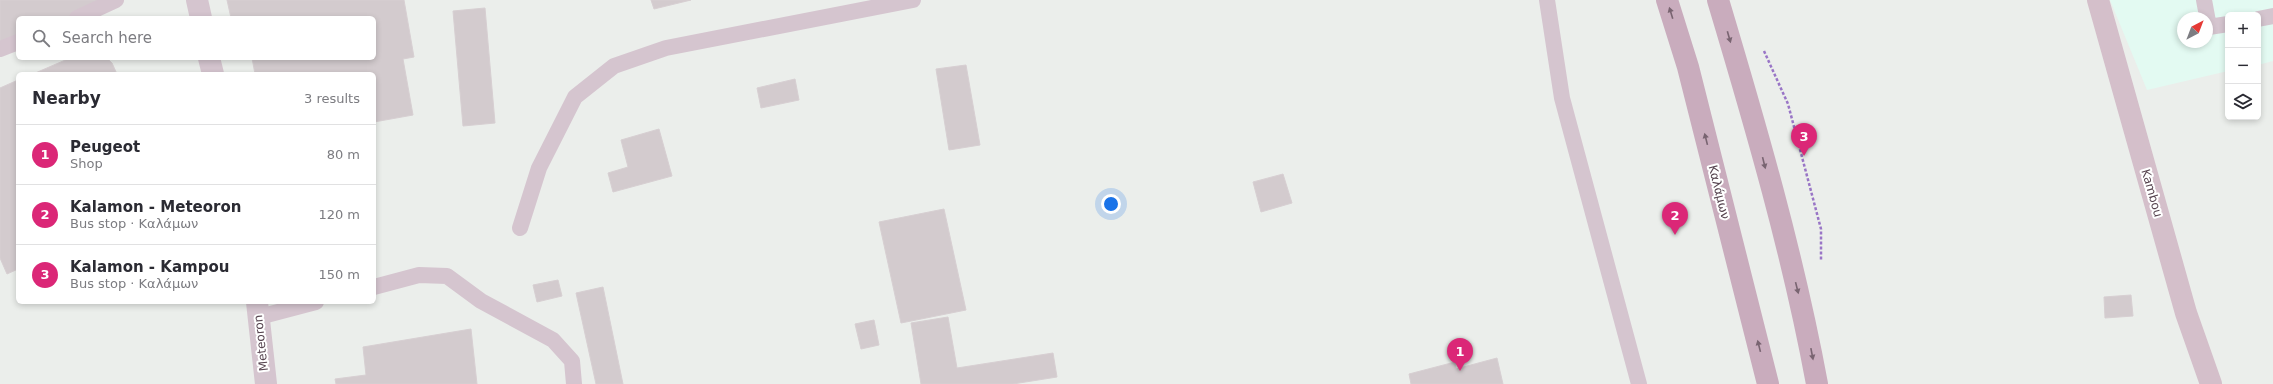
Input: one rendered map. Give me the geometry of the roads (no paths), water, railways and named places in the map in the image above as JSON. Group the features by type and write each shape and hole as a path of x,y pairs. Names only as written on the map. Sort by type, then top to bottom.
{"main road":[{"name":"Καλάμων","path":"1667,0 1688,67 1768,384"},
{"path":"1718,0 1757,136 1806,325 1817,384"}],"street":[{"path":"197,0 201,16"},
{"name":"Kambou","path":"2098,0 2186,313 2210,384"},
{"path":"210,60 212,72"},
{"name":"Meteoron","path":"258,309 266,384"}],"lane":[{"path":"81,16 116,0"},
{"path":"520,228 539,168 575,97 614,66 666,48 913,0"},
{"path":"1547,0 1562,98 1640,384"},
{"path":"2204,0 2209,27 2225,24"},
{"path":"2261,18 2273,16"},
{"path":"0,49 16,43"},
{"path":"376,286 420,275 447,276 481,301 553,340 572,361 574,384"},
{"path":"258,309 299,304"}],"place":[{"name":"Kalamon - Kampou","path":"1804,156"},
{"name":"Kalamon - Meteoron","path":"1675,235"},
{"name":"Peugeot","path":"1460,371"}]}
